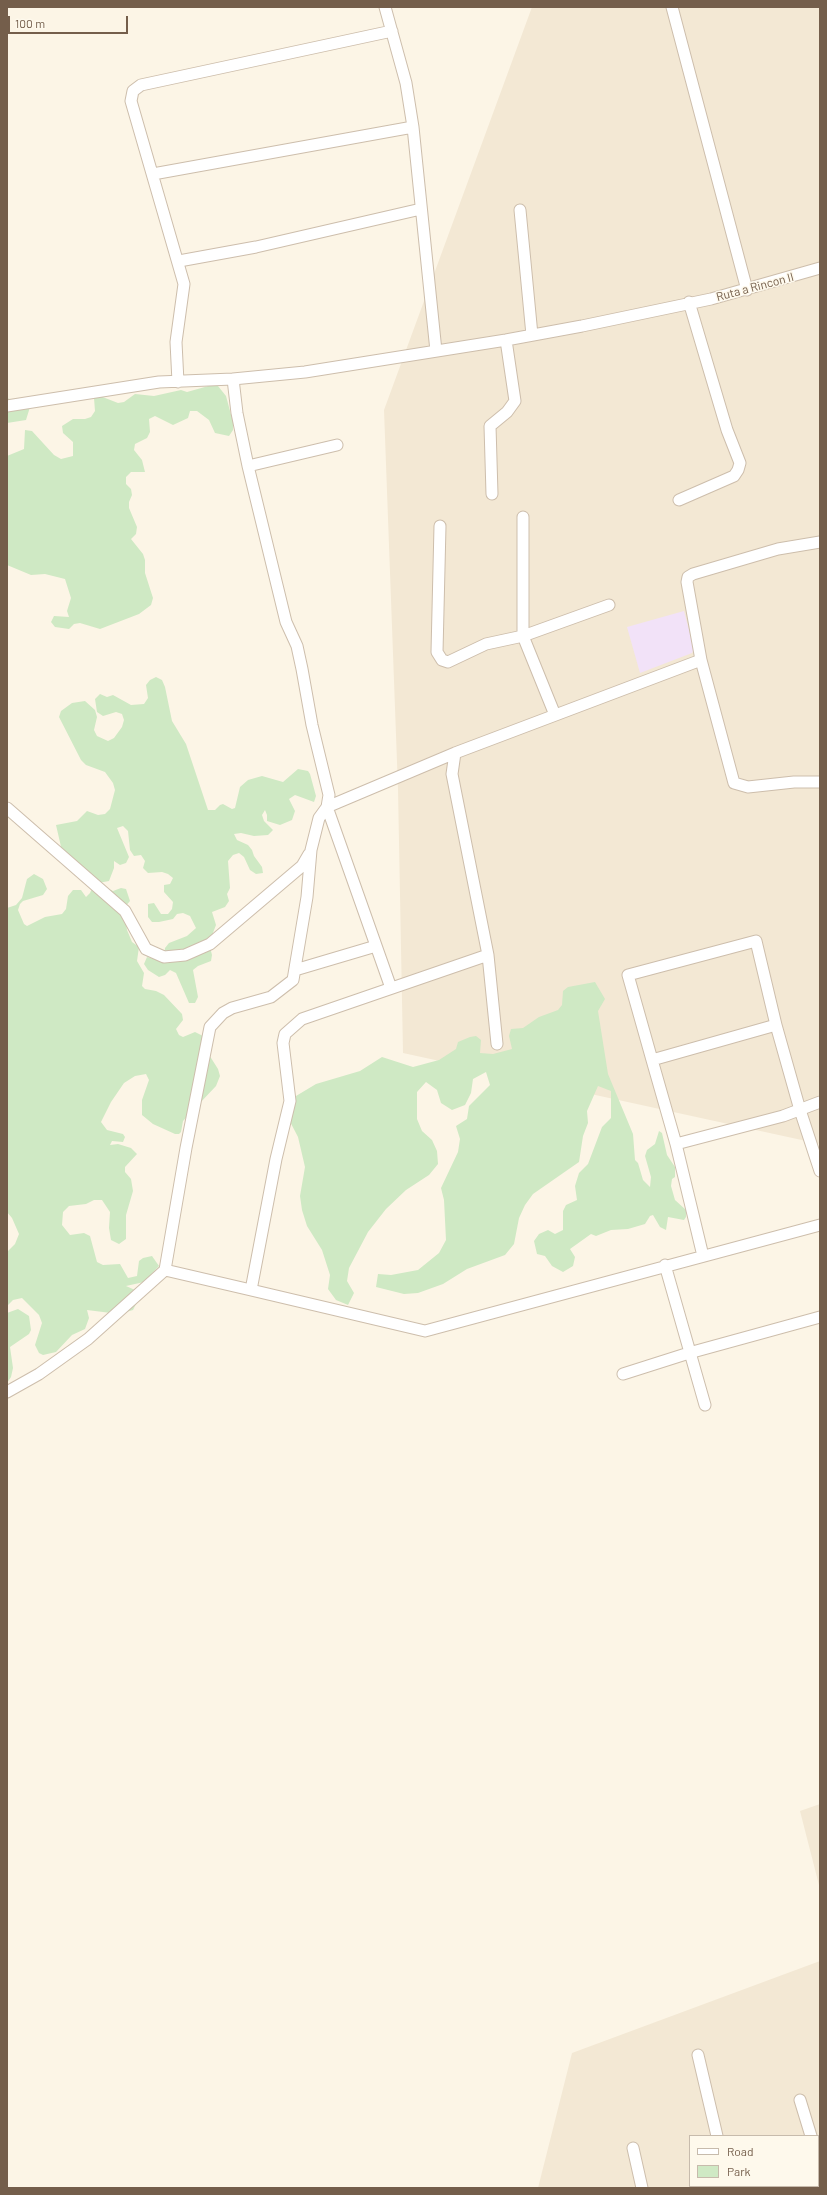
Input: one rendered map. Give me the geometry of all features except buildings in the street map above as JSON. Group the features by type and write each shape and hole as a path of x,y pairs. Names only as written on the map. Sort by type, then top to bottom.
{"street":[{"path":"385,7 406,83 413,127 436,351"},
{"path":"672,7 747,290"},
{"path":"178,382 176,342 184,284 179,261 131,101 133,91 141,85 392,31"},
{"path":"153,174 413,127"},
{"path":"179,261 256,247 422,209"},
{"path":"520,210 532,335"},
{"name":"Ruta a Rincon II","path":"7,406 158,382 234,380 305,372 506,340 582,326 747,290 820,268"},
{"path":"679,500 734,476 740,463 727,430 689,302"},
{"path":"492,494 490,426 507,412 515,401 506,340"},
{"path":"7,1392 39,1374 88,1339 165,1270 184,1155 210,1027 220,1016 232,1008 260,1001 279,992 293,980 307,897 311,850 319,818 327,807 329,795 312,725 297,646 286,622 248,466 237,413 234,380"},
{"path":"248,466 337,445"},
{"path":"523,518 523,636 555,715"},
{"path":"440,526 438,656 448,662 486,644 523,636 610,605"},
{"path":"820,542 778,549 693,574 688,577 687,582 701,660 734,783 748,787 794,782 820,782"},
{"path":"327,807 455,753 701,660"},
{"path":"455,753 452,774 488,956 497,1044"},
{"path":"327,807 391,988"},
{"path":"7,808 125,911 146,949 164,957 185,955 210,944 302,866 311,850"},
{"path":"703,1256 676,1144 628,975 756,941 776,1025 800,1110 820,1171"},
{"path":"295,970 376,946"},
{"path":"251,1290 276,1159 290,1102 283,1043 285,1034 302,1018 488,956"},
{"path":"652,1060 776,1025"},
{"path":"676,1144 800,1110 820,1102"},
{"path":"165,1270 424,1331 665,1265 820,1225"},
{"path":"665,1265 705,1405"},
{"path":"623,1374 689,1352 820,1317"},
{"path":"698,2055 717,2135"},
{"path":"800,2100 810,2135"},
{"path":"633,2148 642,2188"}],"shaded area":[{"path":"532,7 820,7 820,1144 403,1053 398,789 384,410"},
{"path":"684,611 694,649 692,653 640,673 627,627"},
{"path":"820,1804 820,1889 800,1811"},
{"path":"820,1961 820,2188 538,2188 572,2053"}],"green space":[{"path":"212,385 218,386 226,396 233,422 233,430 229,436 215,433 209,420 197,411 190,411 188,418 173,425 155,416 149,419 150,432 147,438 135,444 134,450 142,460 145,472 131,472 126,477 126,484 131,489 132,495 129,502 129,508 137,527 136,534 131,539 143,554 145,560 145,573 153,598 151,605 139,614 100,629 80,623 74,624 69,629 55,627 51,622 54,616 69,617 67,611 71,598 65,579 45,574 31,575 7,565 7,456 24,449 25,430 32,431 54,455 61,459 73,456 73,442 63,433 62,426 73,419 85,419 91,417 95,411 94,398 100,396 118,403 124,402 135,394 154,396 181,390 187,392"},
{"path":"7,398 30,407 26,420 7,423"},
{"path":"156,677 162,680 165,687 172,721 186,744 208,810 215,810 223,804 232,809 235,808 240,787 248,780 262,776 283,782 298,769 308,771 310,774 316,796 314,802 295,795 289,799 295,811 292,820 280,825 267,821 265,810 262,815 264,821 273,830 268,835 254,836 241,833 234,834 237,840 248,845 252,850 254,856 262,867 263,873 256,874 250,870 244,857 239,853 233,855 228,861 230,888 227,894 229,901 225,907 212,912 216,925 209,943 212,955 211,961 198,966 193,970 198,997 195,1003 189,1003 176,973 170,970 165,975 159,977 148,970 144,964 147,957 159,960 164,957 165,948 169,943 187,936 196,928 190,916 183,913 177,914 173,919 159,922 152,922 148,917 148,904 154,903 161,914 168,914 172,909 173,902 164,892 164,885 170,884 173,878 162,872 148,873 143,868 145,861 141,855 134,856 130,850 128,831 123,826 117,828 129,857 126,863 120,865 114,861 114,868 109,881 98,883 62,851 56,825 77,821 87,811 98,815 105,814 110,809 115,790 113,783 105,772 86,765 81,760 59,717 61,711 72,703 85,701 95,710 97,717 94,730 97,736 108,741 114,738 122,727 124,720 122,714 116,712 103,716 97,712 95,699 100,694 107,697 113,695 131,705 144,704 148,698 146,685 150,680"},
{"path":"34,874 43,879 47,889 43,895 23,901 20,904 18,910 24,924 27,926 45,917 62,914 66,909 68,896 73,890 81,890 86,897 90,893 93,886 103,886 113,891 121,888 126,889 130,901 124,908 127,930 132,942 139,947 137,961 144,973 142,986 145,989 156,991 164,995 182,1014 183,1020 176,1029 179,1035 183,1037 195,1032 203,1036 206,1050 218,1069 220,1076 216,1086 183,1121 181,1132 179,1134 175,1134 153,1124 142,1115 142,1100 149,1080 146,1074 135,1076 124,1083 111,1102 101,1122 107,1130 123,1134 125,1137 123,1142 112,1141 110,1145 118,1144 131,1148 137,1154 125,1167 125,1172 131,1179 133,1191 126,1215 126,1239 119,1244 111,1240 109,1228 110,1212 102,1200 94,1200 86,1204 69,1206 63,1212 62,1225 70,1235 84,1233 90,1236 97,1262 103,1265 120,1264 128,1278 137,1276 139,1261 143,1258 152,1256 159,1266 144,1282 126,1286 135,1290 139,1298 133,1310 119,1314 87,1310 89,1318 85,1329 72,1335 56,1352 43,1355 39,1353 35,1345 42,1323 39,1315 22,1298 13,1300 7,1306 7,1252 15,1244 19,1234 12,1218 7,1212 7,908 16,905 22,898 27,879"},
{"path":"595,982 605,999 598,1011 608,1074 633,1134 635,1160 638,1163 643,1180 650,1187 651,1177 645,1156 647,1150 655,1144 659,1131 662,1133 667,1155 675,1167 675,1177 672,1179 671,1186 675,1200 686,1210 686,1217 684,1220 668,1217 666,1230 660,1227 653,1215 650,1216 645,1224 628,1229 611,1230 596,1236 591,1234 570,1249 575,1257 573,1266 563,1272 552,1266 545,1256 537,1254 534,1241 539,1234 548,1230 555,1234 563,1230 563,1211 566,1205 577,1200 575,1186 579,1173 588,1164 602,1127 611,1118 611,1091 598,1086 587,1111 588,1123 583,1136 579,1162 533,1194 525,1205 519,1218 514,1244 505,1255 467,1269 443,1284 418,1293 404,1294 376,1287 378,1274 391,1275 418,1270 439,1253 446,1240 444,1200 441,1188 458,1152 460,1139 456,1126 467,1119 469,1106 490,1085 486,1072 473,1079 471,1093 465,1105 452,1110 441,1103 437,1090 426,1082 417,1092 417,1119 422,1131 432,1140 437,1151 438,1164 429,1175 406,1190 386,1209 368,1232 349,1268 347,1281 354,1293 348,1305 336,1300 328,1289 330,1275 322,1250 307,1226 302,1210 300,1196 305,1167 298,1137 285,1112 291,1099 316,1084 360,1071 382,1057 413,1067 439,1060 456,1049 458,1042 470,1037 476,1036 481,1040 480,1053 493,1054 512,1049 509,1036 511,1029 523,1028 539,1017 558,1010 562,1005 563,991 568,987"},
{"path":"18,1309 29,1316 31,1330 29,1334 10,1347 13,1368 11,1377 7,1383 7,1313"}]}
